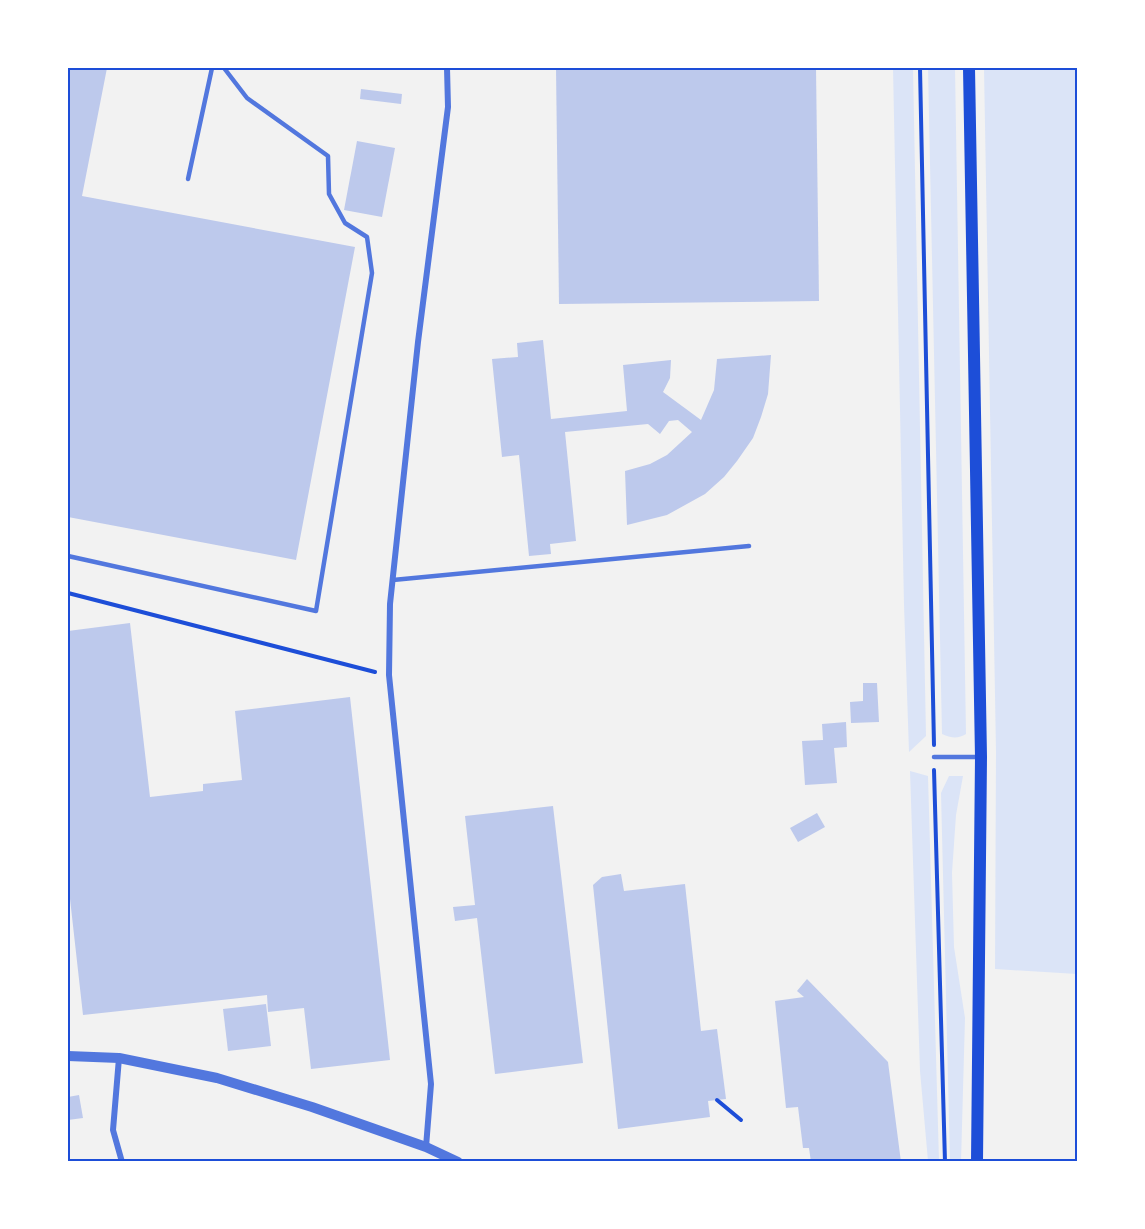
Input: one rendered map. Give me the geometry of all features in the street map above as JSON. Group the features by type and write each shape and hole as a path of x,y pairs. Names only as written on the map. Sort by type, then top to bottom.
{"main road":[{"path":"969,68 981,757 977,1161"}],"street":[{"path":"426,1147 431,1084 389,675 390,604 418,342 448,107 447,68"},
{"path":"68,1056 119,1059 166,1066 217,1078 312,1107 426,1147 458,1161"},
{"path":"119,1059 113,1130 122,1161"}],"lane":[{"path":"188,179 212,68"},
{"path":"68,556 316,611 372,273 367,237 345,223 329,194 328,156 247,98 224,68"},
{"path":"393,580 749,546"},
{"path":"934,757 981,757"}],"path":[{"path":"920,68 945,1161"},
{"path":"68,593 389,675"},
{"path":"717,1100 741,1119"}],"shaded area":[{"path":"893,68 913,68 926,736 909,752 904,605"},
{"path":"928,68 955,68 966,734 960,737 942,734"},
{"path":"984,68 1077,68 1077,974 995,969 996,752"},
{"path":"910,771 928,776 939,1161 928,1161 920,1071"},
{"path":"949,776 963,776 956,815 952,873 954,947 965,1018 961,1162 950,1161 941,793"}],"building":[{"path":"68,68 107,68 82,196 355,247 296,560 68,517"},
{"path":"556,68 816,68 819,301 559,304"},
{"path":"361,89 402,94 401,104 360,99"},
{"path":"357,141 395,148 382,217 344,210"},
{"path":"543,340 551,419 627,411 623,365 671,360 670,378 663,392 701,420 714,390 717,359 771,355 768,394 753,438 724,477 705,494 667,515 627,525 625,471 650,464 667,455 692,432 678,420 669,421 660,434 648,424 565,432 576,541 550,544 551,554 529,556 519,455 502,457 492,359 518,357 517,343"},
{"path":"130,623 150,797 203,791 203,784 242,780 235,711 350,697 390,1060 311,1069 304,1008 268,1012 267,995 83,1015 68,881 68,631"},
{"path":"863,683 877,683 879,722 851,723 850,702 863,701"},
{"path":"846,722 847,747 834,748 837,783 805,785 802,741 823,740 822,724"},
{"path":"553,806 583,1063 495,1074 477,918 455,921 453,907 475,905 465,816"},
{"path":"817,813 825,827 798,842 790,828"},
{"path":"621,874 624,891 685,884 701,1031 717,1029 726,1099 708,1101 710,1117 618,1129 593,885 602,877"},
{"path":"807,979 888,1062 901,1162 811,1162 809,1148 803,1148 798,1107 786,1108 775,1001 804,997 797,991"},
{"path":"266,1004 271,1046 228,1051 223,1009"},
{"path":"79,1095 83,1118 68,1120 68,1097"}]}
